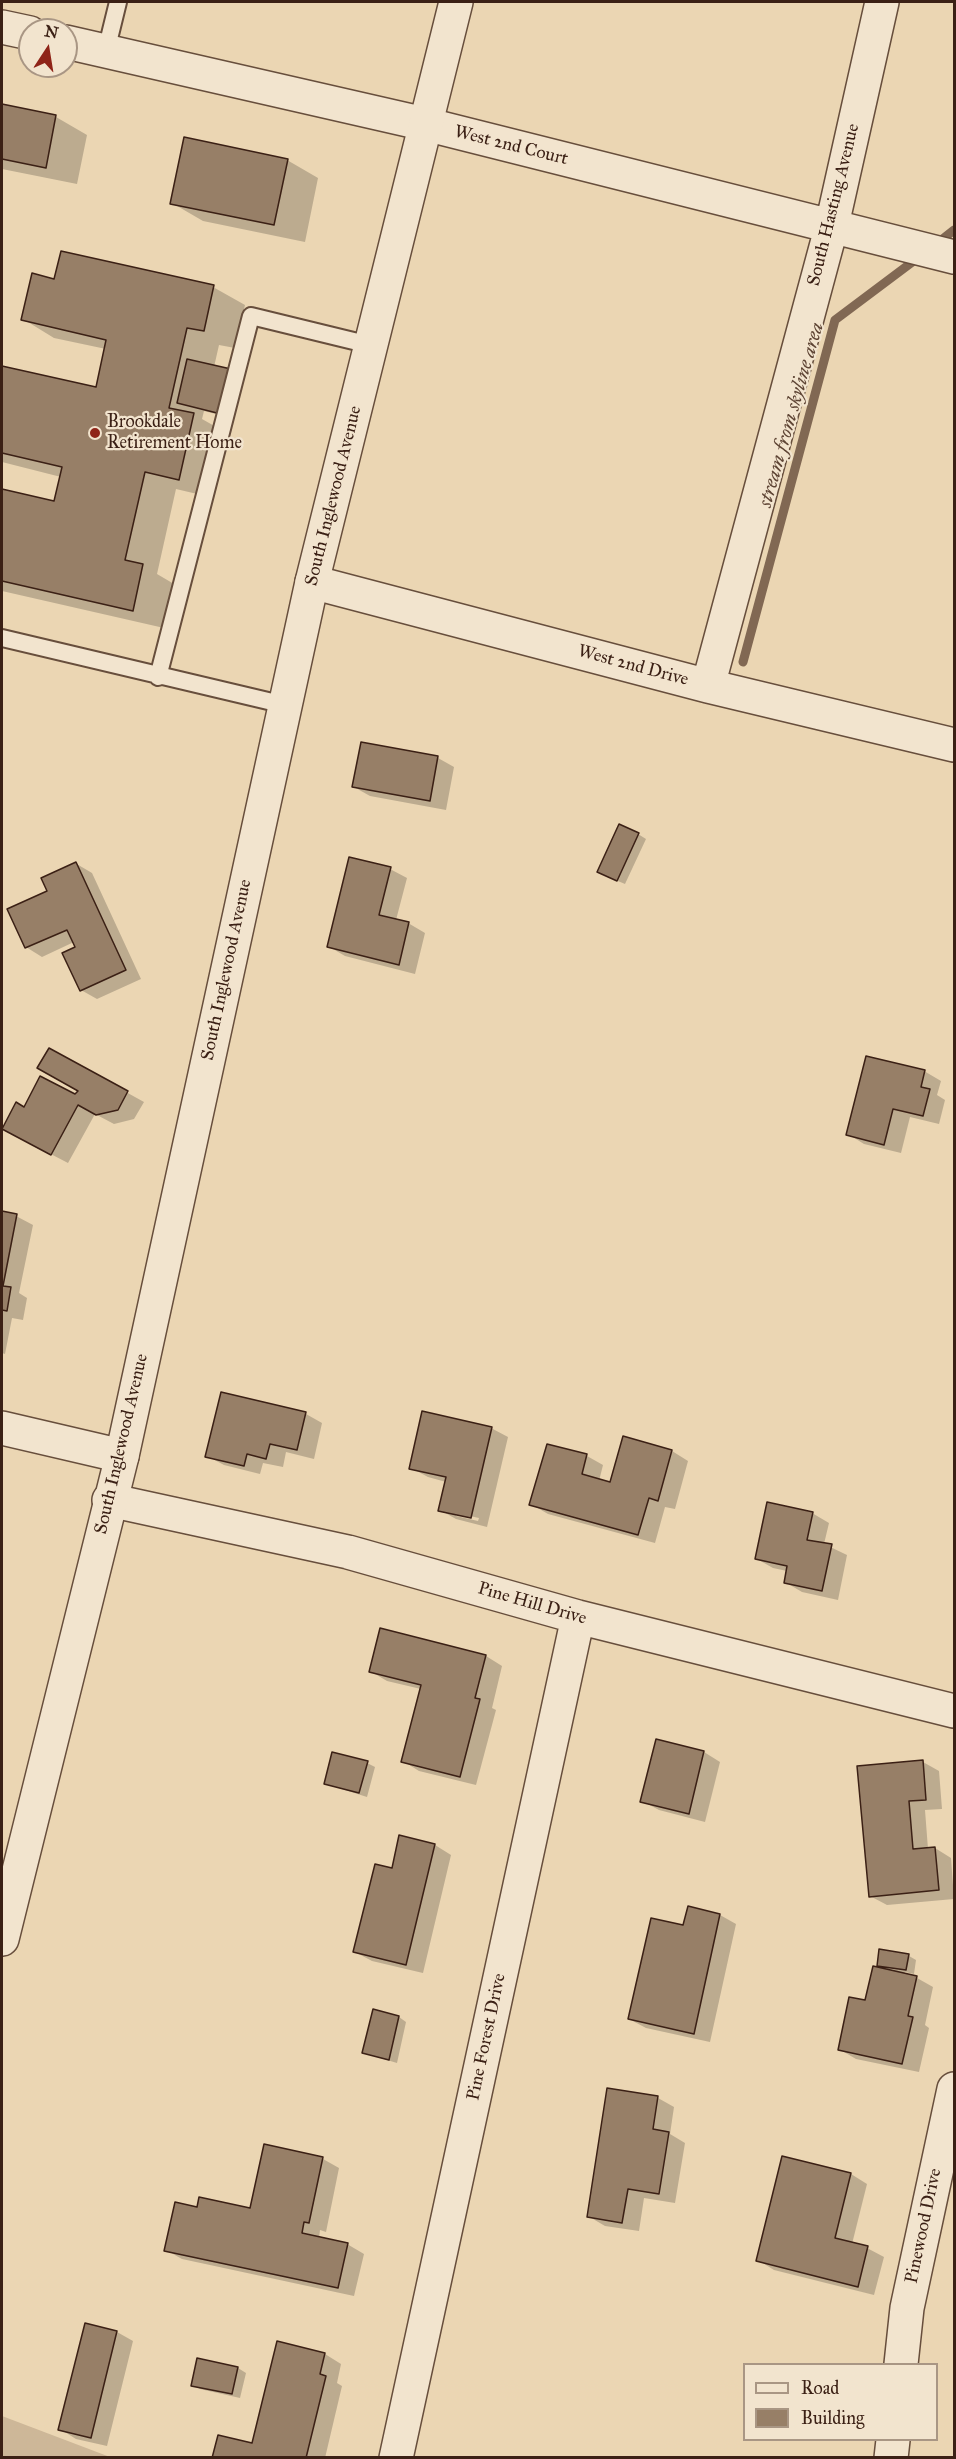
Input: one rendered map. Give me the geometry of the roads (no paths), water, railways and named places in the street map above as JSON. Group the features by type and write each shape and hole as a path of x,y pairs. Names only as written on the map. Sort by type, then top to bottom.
{"street":[{"name":"South Inglewood Avenue","path":"2,1939 109,1500 122,1456 312,582 456,2"},
{"name":"South Hasting Avenue","path":"708,686 832,225 882,2"},
{"path":"2,27 18,30"},
{"name":"West 2nd Court","path":"78,45 425,124 954,256"},
{"name":"West 2nd Drive","path":"312,582 708,686 954,745"},
{"path":"2,1428 122,1456"},
{"name":"Pine Hill Drive","path":"109,1500 348,1552 578,1617 954,1711"},
{"name":"Pine Forest Drive","path":"396,2457 578,1617"},
{"name":"Pinewood Drive","path":"900,2363 907,2308 954,2089"},
{"path":"891,2457 893,2441"}],"lane":[{"path":"106,51 118,2"},
{"path":"158,677 251,316 370,345"},
{"path":"2,638 158,677 285,705"}],"waterway":[{"name":"stream from skyline area","path":"935,245 954,230"},
{"name":"stream from skyline area","path":"743,662 835,320 919,257"}],"place":[{"name":"Brookdale Retirement Home","path":"95,433"}]}
